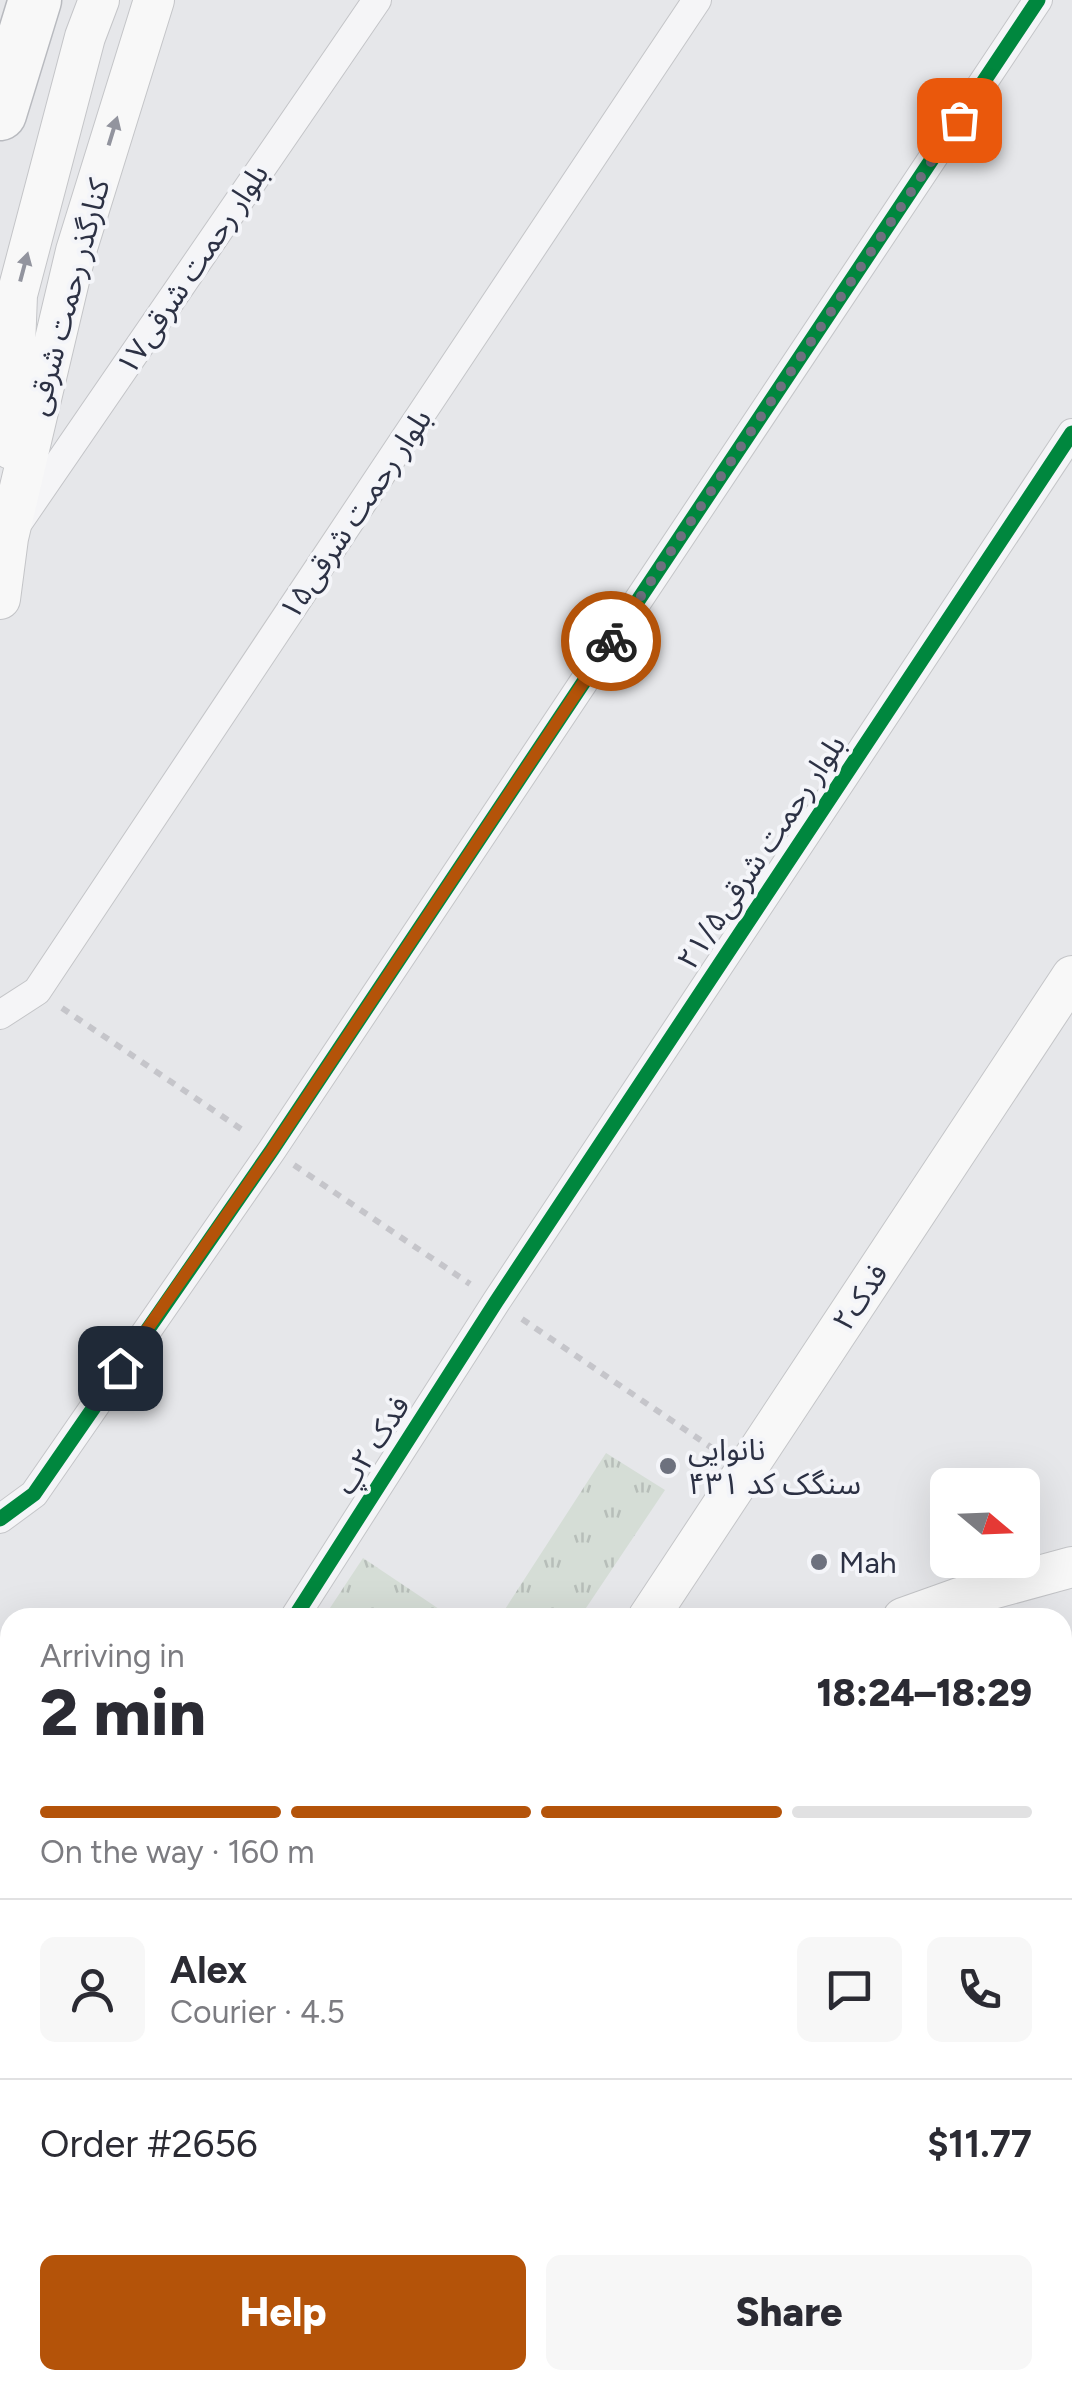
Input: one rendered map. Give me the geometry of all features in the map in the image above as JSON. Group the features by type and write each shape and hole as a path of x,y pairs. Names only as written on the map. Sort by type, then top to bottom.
{"highway":[{"path":"0,114 36,0"}],"main road":[{"path":"8,538 16,295 99,0"},
{"name":"کنارگذر رحمت شرقی","path":"0,599 8,538 76,251 154,0"},
{"name":"فدک۲","path":"654,1608 1072,976"},
{"path":"963,1608 1072,1567"}],"street":[{"name":"بلوار رحمت شرقی۱۷","path":"8,538 377,0"},
{"name":"بلوار رحمت شرقی۱۵","path":"0,1015 37,991 696,0"},
{"path":"0,1519 34,1494 272,1150 1038,0"},
{"name":"بلوار رحمت شرقی۲۱/۵","path":"496,1302 1072,433"},
{"name":"فدک ۲پ","path":"300,1608 496,1302"}],"path":[{"path":"496,1302 744,1470"}],"green space":[{"path":"606,1453 665,1490 586,1608 506,1608"},
{"path":"363,1558 438,1608 330,1608"}],"cycle path":[{"path":"0,1519 34,1494 272,1150 1038,0"},
{"path":"300,1608 496,1302 1072,433"}],"way so far":[{"path":"611,641 959,120"}],"place":[{"name":"نانوایی سنگک کد ۴۳۱","path":"668,1466"},
{"name":"Mah","path":"819,1562"}],"route":[{"path":"120,1368 272,1150 611,641"}]}
